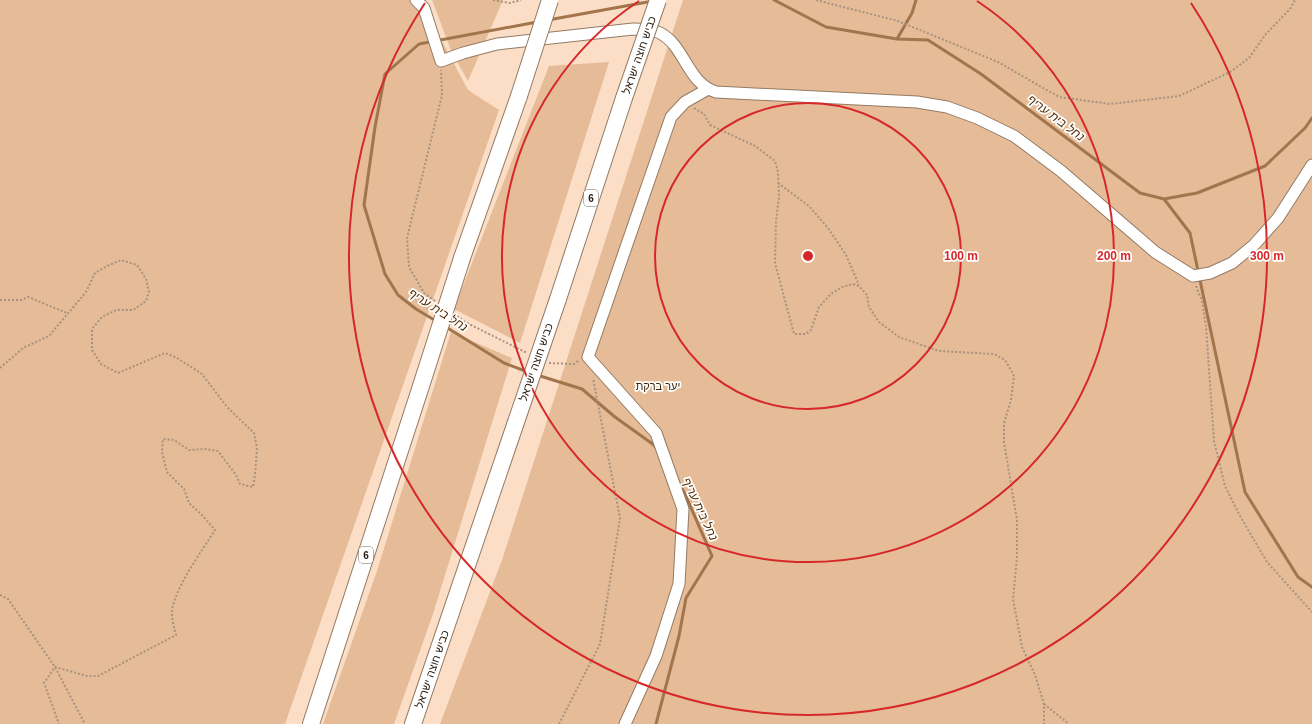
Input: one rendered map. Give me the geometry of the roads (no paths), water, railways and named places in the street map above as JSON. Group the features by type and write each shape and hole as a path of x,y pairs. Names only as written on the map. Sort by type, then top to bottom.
{"highway":[{"name":"6","path":"311,724 462,258 519,96 550,0"},
{"name":"כביש חוצה ישראל","path":"413,724 658,0"}],"street":[{"path":"416,0 424,8 441,61 463,52 497,44 633,29 648,29 669,39 682,56 691,73 708,89 716,92 917,102 947,107 977,118 1014,136 1061,170 1155,252 1193,276 1210,273 1232,263 1254,245 1278,218 1312,165"},
{"path":"625,724 656,656 679,584 683,509 656,434 588,357 671,117 685,102 708,89"}],"waterway":[{"name":"נחל בית עריף","path":"774,0 826,27 897,39 928,40 981,74 1140,193 1164,199 1197,193 1265,166 1305,128 1312,118"},
{"path":"897,39 912,13 916,0"},
{"name":"נחל בית עריף","path":"548,20 653,1"},
{"name":"נחל בית עריף","path":"436,321 416,309 398,295 385,274 364,205 375,127 385,74 419,44 537,22"},
{"path":"1164,199 1190,233 1245,492 1298,577 1312,587"},
{"name":"נחל בית עריף","path":"446,327 504,363 528,372"},
{"name":"נחל בית עריף","path":"537,375 582,389 615,417 656,448"},
{"name":"נחל בית עריף","path":"656,724 679,636 686,598 712,556 680,485"}],"park label":[{"name":"יער ברקת","path":"658,386"}]}
